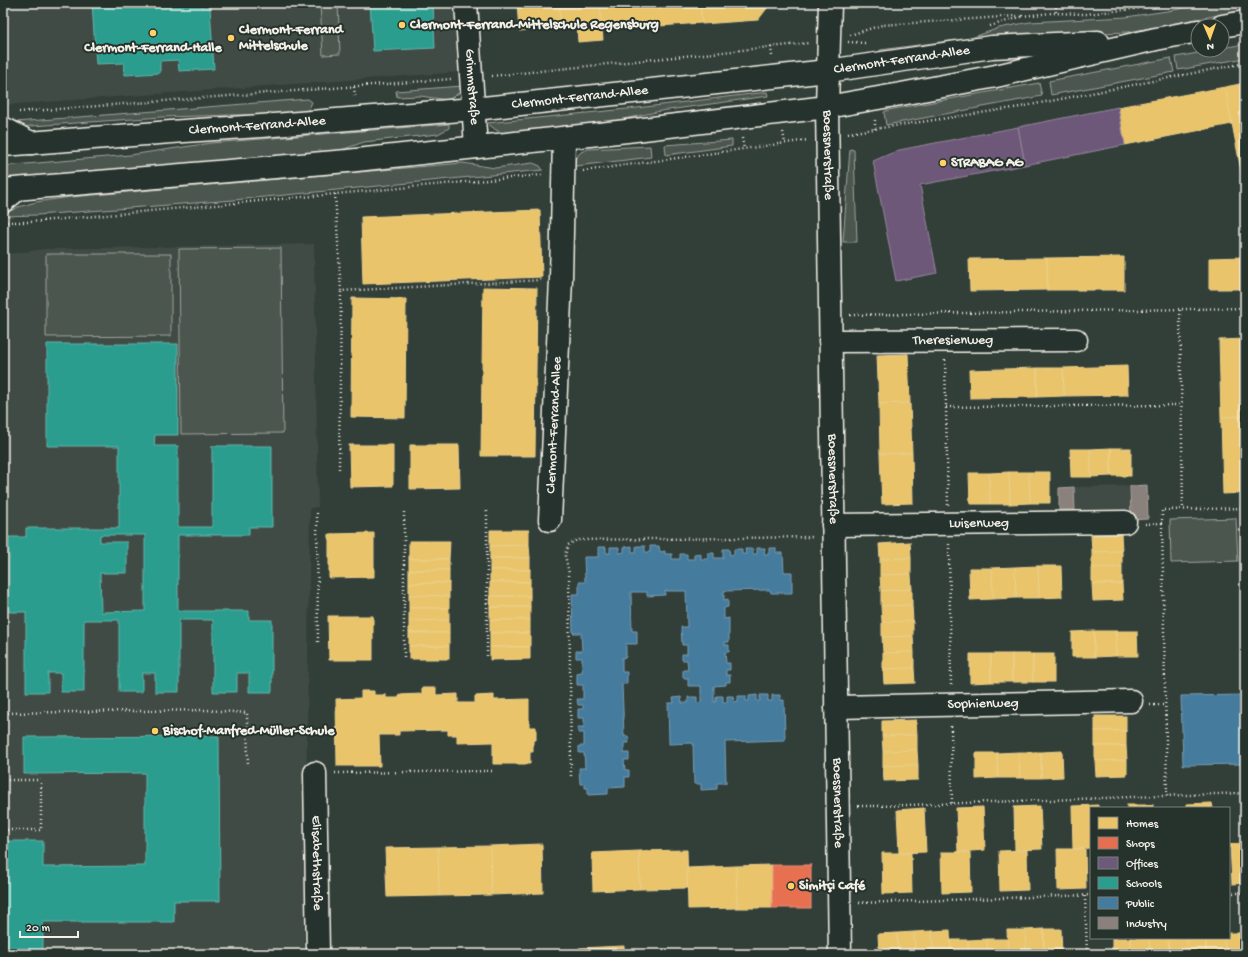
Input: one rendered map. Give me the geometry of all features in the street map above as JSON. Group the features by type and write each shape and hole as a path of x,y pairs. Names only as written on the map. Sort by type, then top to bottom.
{"main road":[{"name":"Grimmstraße","path":"466,3 476,147"},
{"name":"Boessnerstraße","path":"830,3 827,137 840,954"},
{"path":"1230,25 1245,22"},
{"name":"Clermont-Ferrand-Allee","path":"8,193 347,161 564,138 827,107 996,76 1190,33"},
{"name":"Clermont-Ferrand-Allee","path":"3,145 474,109 828,71 992,47 1156,39"},
{"path":"10,120 31,143"},
{"name":"Clermont-Ferrand-Allee","path":"550,520 561,279 564,138"},
{"name":"Theresienweg","path":"830,341 1076,340"},
{"name":"Luisenweg","path":"833,531 948,524 1125,522"},
{"name":"Sophienweg","path":"836,707 1131,701"},
{"name":"Elisabethstraße","path":"315,773 318,954"}],"path":[{"path":"1056,3 1056,13"},
{"path":"10,120 354,87 471,78 828,41 882,25 1056,13 1086,14 1182,3"},
{"path":"3,222 30,222 563,174 827,137 1020,107 1245,63"},
{"path":"354,87 355,96"},
{"path":"742,138 744,148"},
{"path":"335,194 341,291 339,469"},
{"path":"341,291 561,279"},
{"path":"830,316 1245,308"},
{"path":"1180,310 1183,509"},
{"path":"945,341 952,803"},
{"path":"946,407 1182,405"},
{"path":"1167,796 1162,510 1245,508"},
{"path":"487,511 487,659"},
{"path":"404,512 404,658"},
{"path":"317,513 318,643"},
{"path":"1125,522 1132,524 1162,523"},
{"path":"571,776 569,573 565,554 568,545 577,540 833,531"},
{"path":"4,612 4,713 4,780 4,830 41,830 41,780 4,780"},
{"path":"4,713 197,710 247,713 248,766"},
{"path":"315,773 492,771"},
{"path":"838,805 878,806 1245,793"},
{"path":"1230,893 1245,893"},
{"path":"839,904 1090,895"},
{"path":"1085,896 1086,954"}],"shaded area":[{"name":"Clermont-Ferrand Mittelschule","path":"3,3 457,3 461,72 4,105"},
{"path":"320,3 338,3 340,54 323,55"},
{"path":"1210,3 1245,3 1245,10 1203,18 1190,18 1190,20 1129,32 1069,34 880,53 880,50 971,38 999,28 1030,22 1126,17"},
{"path":"1245,44 1245,58 1178,70 1176,57 1190,54 1190,58 1230,58 1230,47"},
{"path":"1171,58 1174,72 1051,95 1049,81"},
{"path":"1039,83 1042,96 886,125 884,112 888,110"},
{"path":"462,86 459,93 448,100 420,96 397,97 396,91"},
{"path":"767,92 768,96 661,111 591,126 506,134 496,130 487,123 637,108"},
{"path":"308,99 312,102 309,109 303,114 162,117 18,127 3,123"},
{"path":"449,124 449,128 438,134 364,142 333,153 3,181 3,166 130,155 211,143"},
{"path":"732,140 732,146 666,155 665,145"},
{"path":"650,146 651,157 568,167 581,152 588,149"},
{"path":"850,149 854,150 857,242 843,242"},
{"path":"463,163 495,168 533,163 540,166 543,170 234,200 37,215 3,216 18,207 36,202 71,197"},
{"name":"Bischof-Manfred-Müller-Schule","path":"314,244 318,507 310,508 304,954 3,954 3,255 44,249"},
{"path":"281,248 283,433 181,434 179,249"},
{"path":"46,254 171,254 171,336 46,337"},
{"path":"1130,486 1130,513 1075,514 1074,487"},
{"path":"1236,518 1238,561 1171,563 1170,520"}],"building: Homes":[{"path":"517,3 559,3 561,28 519,31"},
{"path":"559,3 600,3 603,40 578,42 577,27 561,28"},
{"path":"600,3 700,3 702,23 602,30"},
{"path":"700,3 771,3 758,20 702,24"},
{"path":"1245,83 1245,191 1225,87"},
{"path":"1225,87 1232,124 1125,145 1118,107"},
{"path":"540,210 542,277 363,284 361,217"},
{"path":"1124,257 1124,290 1047,290 1047,258"},
{"path":"1245,257 1245,289 1209,289 1209,258"},
{"path":"1047,258 1047,290 970,291 969,259"},
{"path":"483,287 537,288 535,456 481,456"},
{"path":"352,298 406,299 405,418 351,417"},
{"path":"1245,339 1245,416 1221,417 1219,340"},
{"path":"908,354 910,403 879,404 877,355"},
{"path":"1127,366 1128,395 1064,396 1063,368"},
{"path":"1037,368 1063,368 1064,396 1037,397"},
{"path":"1037,368 1037,397 970,398 969,370"},
{"path":"910,403 912,453 880,454 879,404"},
{"path":"1245,416 1245,493 1223,494 1221,417"},
{"path":"349,445 393,445 393,486 350,487"},
{"path":"410,445 459,445 460,488 410,489"},
{"path":"1111,448 1131,448 1131,476 1111,476"},
{"path":"1111,448 1111,476 1091,477 1090,449"},
{"path":"1070,449 1090,449 1091,477 1071,477"},
{"path":"912,453 913,503 882,504 880,454"},
{"path":"1009,472 1029,472 1030,503 1010,504"},
{"path":"1009,472 1010,504 990,504 989,473"},
{"path":"1029,472 1050,472 1050,503 1030,503"},
{"path":"969,473 989,473 990,504 970,504"},
{"path":"490,530 529,530 529,545 490,546"},
{"path":"374,533 374,577 329,578 329,534"},
{"path":"1121,534 1122,551 1092,552 1091,535"},
{"path":"409,541 450,541 449,559 409,559"},
{"path":"910,542 911,558 880,559 879,544"},
{"path":"529,545 530,558 490,558 490,546"},
{"path":"1122,551 1122,567 1092,568 1092,552"},
{"path":"490,558 530,558 530,570 490,570"},
{"path":"911,558 911,574 880,575 880,559"},
{"path":"409,559 449,559 449,570 409,570"},
{"path":"1038,566 1061,566 1062,597 1039,598"},
{"path":"1038,566 1039,598 1016,598 1015,567"},
{"path":"1015,567 1016,598 993,599 992,568"},
{"path":"1122,567 1122,584 1092,584 1092,568"},
{"path":"969,568 992,568 993,599 970,600"},
{"path":"409,570 449,570 449,583 409,583"},
{"path":"490,570 530,570 530,582 490,582"},
{"path":"911,574 912,589 881,591 880,575"},
{"path":"490,582 530,582 530,596 490,596"},
{"path":"409,583 449,583 449,596 409,595"},
{"path":"1092,584 1122,584 1123,600 1093,601"},
{"path":"912,589 912,605 881,606 881,591"},
{"path":"409,595 449,596 449,608 409,608"},
{"path":"490,596 530,596 530,607 490,607"},
{"path":"912,605 913,621 882,622 881,606"},
{"path":"490,607 530,607 530,620 490,620"},
{"path":"409,608 449,608 449,620 409,621"},
{"path":"328,616 373,616 373,660 329,660"},
{"path":"449,620 449,633 409,633 409,621"},
{"path":"490,620 530,620 530,633 490,633"},
{"path":"913,621 913,636 882,637 882,622"},
{"path":"1094,631 1116,631 1116,656 1094,657"},
{"path":"1094,631 1094,657 1072,657 1072,632"},
{"path":"1116,631 1137,631 1138,656 1116,656"},
{"path":"409,633 449,633 449,646 409,646"},
{"path":"490,633 530,633 530,647 490,647"},
{"path":"913,636 914,652 883,653 882,637"},
{"path":"409,646 449,646 449,659 409,659"},
{"path":"490,647 530,647 530,659 490,660"},
{"path":"914,652 914,668 883,669 883,653"},
{"path":"970,654 991,654 991,682 970,683"},
{"path":"991,654 1012,654 1012,682 991,682"},
{"path":"1012,654 1033,654 1033,682 1012,682"},
{"path":"1033,654 1054,654 1054,682 1033,682"},
{"path":"914,668 915,683 884,684 883,669"},
{"path":"422,688 436,688 436,695 458,694 458,703 475,703 475,696 494,695 494,700 529,699 529,727 536,727 536,740 533,740 533,752 530,752 530,764 493,764 493,742 457,743 457,735 448,735 448,730 399,731 399,735 379,735 380,766 337,766 336,699 361,698 361,691 374,691 374,695 386,695 386,698 399,698 399,695 422,694"},
{"path":"1095,716 1126,716 1126,731 1095,731"},
{"path":"916,720 917,735 882,736 882,721"},
{"path":"1095,731 1126,731 1126,746 1095,746"},
{"path":"917,735 917,750 883,751 882,736"},
{"path":"1095,746 1126,746 1127,760 1095,761"},
{"path":"917,750 918,765 883,766 883,751"},
{"path":"1062,751 1063,777 1041,778 1041,752"},
{"path":"1019,752 1020,778 998,778 997,753"},
{"path":"1019,752 1041,752 1041,778 1020,778"},
{"path":"976,753 997,753 998,778 976,779"},
{"path":"1127,760 1127,775 1096,776 1095,761"},
{"path":"918,765 918,780 884,781 883,766"},
{"path":"1212,803 1213,807 1186,807 1186,804"},
{"path":"1098,805 1098,807 1090,807 1090,848 1073,849 1072,806"},
{"path":"1127,805 1153,805 1153,807 1127,807"},
{"path":"1040,806 1042,849 1015,850 1014,807"},
{"path":"983,807 985,850 958,852 956,808"},
{"path":"924,808 926,852 899,853 897,810"},
{"path":"1245,843 1245,883 1232,884 1230,844"},
{"path":"542,844 543,893 491,895 490,846"},
{"path":"490,846 491,895 439,896 438,847"},
{"path":"438,847 439,896 387,897 385,848"},
{"path":"1057,849 1085,849 1086,889 1058,890"},
{"path":"687,850 688,888 640,889 639,851"},
{"path":"1027,850 1028,890 1000,891 999,851"},
{"path":"639,851 640,889 593,891 592,853"},
{"path":"941,852 970,852 971,892 942,893"},
{"path":"882,853 911,853 912,893 883,894"},
{"path":"772,865 772,908 737,908 736,866"},
{"path":"736,866 737,908 688,909 687,868"},
{"path":"1044,929 1044,954 1026,954 1025,930"},
{"path":"1044,929 1061,929 1062,954 1044,954"},
{"path":"950,930 951,954 933,954 932,931"},
{"path":"1007,930 1025,930 1026,954 1008,954"},
{"path":"932,931 933,954 915,954 914,932"},
{"path":"914,932 915,954 898,954 897,933"},
{"path":"897,933 898,954 879,954 878,934"},
{"path":"1230,933 1243,933 1244,954 1225,954 1224,939 1230,939"},
{"path":"1243,933 1245,933 1245,954 1244,954"},
{"path":"987,939 988,954 968,954 968,940"},
{"path":"987,939 1007,939 1008,954 988,954"},
{"path":"1112,939 1131,939 1131,954 1112,954"},
{"path":"1131,939 1149,939 1150,954 1131,954"},
{"path":"1149,939 1168,939 1169,954 1150,954"},
{"path":"1168,939 1187,939 1188,954 1169,954"},
{"path":"1187,939 1206,939 1206,954 1188,954"},
{"path":"1206,939 1224,939 1225,954 1206,954"},
{"path":"951,940 968,940 968,954 951,954"},
{"path":"624,946 624,954 579,954 579,948"}],"building: Shops":[{"name":"Simitçi Café","path":"772,865 811,865 811,908 772,908"}],"building: Offices":[{"path":"1118,107 1125,145 1025,165 1018,127"},
{"path":"1018,127 1025,165 920,185 937,273 896,281 873,161 899,150"}],"building: Schools":[{"name":"Clermont-Ferrand-Halle","path":"92,3 202,3 202,7 210,7 214,69 179,71 178,60 160,61 160,73 125,75 124,63 96,64"},
{"name":"Clermont-Ferrand-Mittelschule Regensburg","path":"370,3 433,3 435,48 373,51"},
{"path":"47,344 178,344 178,435 155,435 154,446 178,446 178,527 212,527 212,446 272,446 272,527 249,527 249,535 178,535 178,611 249,611 249,620 272,620 272,692 249,692 249,673 237,673 237,692 213,692 213,620 179,620 179,692 155,692 155,673 142,673 142,692 119,692 119,620 84,620 84,692 61,692 61,673 48,673 48,692 26,692 26,612 9,612 9,537 26,537 26,528 119,528 119,446 47,446","holes":["100,535 145,535 145,611 101,612 100,573 127,573 127,542 100,542"]},
{"path":"219,736 220,901 174,901 174,922 43,922 43,954 3,954 3,841 43,841 43,867 145,866 145,773 24,774 24,737"}],"building: Public":[{"path":"632,546 632,552 636,552 636,546 645,546 645,552 650,552 650,546 659,546 660,552 665,551 665,554 672,554 672,559 680,559 680,554 687,554 687,559 694,559 694,554 701,553 701,559 708,559 708,553 714,553 714,558 723,558 723,549 729,549 730,555 734,554 734,549 742,549 742,554 746,554 745,549 753,549 753,554 757,554 757,548 765,548 764,554 769,554 769,548 776,548 776,553 783,553 784,572 792,572 792,593 771,593 770,590 724,591 724,600 728,599 728,607 724,608 724,619 729,618 729,642 725,642 725,645 729,645 729,652 725,652 726,663 730,663 730,670 726,670 726,675 730,675 730,682 726,682 726,685 714,686 714,702 716,702 716,696 723,696 723,702 727,702 727,696 733,696 734,702 738,701 738,696 746,696 746,701 749,701 749,696 757,695 757,701 760,701 760,695 768,695 768,701 772,701 772,695 780,695 780,700 784,700 785,740 725,742 726,783 717,783 717,789 701,790 701,784 694,784 693,743 669,744 668,703 674,703 673,698 681,697 682,703 688,703 688,697 697,697 697,703 701,702 701,686 688,686 688,678 683,678 683,670 688,670 687,660 682,660 682,654 687,654 687,645 682,645 681,627 687,627 686,591 665,591 665,595 647,596 647,592 631,592 632,631 637,631 637,644 626,644 626,657 622,658 622,672 627,672 627,684 622,684 624,736 628,736 629,743 624,743 624,753 629,753 629,760 624,760 625,770 629,770 629,777 625,777 625,787 608,788 608,794 588,795 588,788 585,788 585,784 580,784 579,768 585,768 584,753 579,753 579,746 584,746 584,733 578,733 578,727 584,727 584,718 578,718 578,709 583,709 583,705 578,705 577,699 583,699 583,685 577,685 577,673 582,672 582,658 576,658 576,651 582,651 581,633 573,633 572,594 579,594 579,582 585,582 584,557 598,557 598,547 606,547 606,553 610,553 610,547 619,547 619,553 624,552 624,547"},
{"path":"1245,695 1245,764 1183,765 1181,696"}],"building: Industry":[{"path":"1147,485 1148,519 1131,520 1130,486"},
{"path":"1074,487 1075,510 1059,510 1059,488"}],"place":[{"name":"Clermont-Ferrand-Mittelschule Regensburg","path":"402,25"},
{"name":"Clermont-Ferrand-Halle","path":"153,33"},
{"name":"Clermont-Ferrand Mittelschule","path":"231,38"},
{"name":"STRABAG AG","path":"943,163"},
{"name":"Bischof-Manfred-Müller-Schule","path":"155,731"},
{"name":"Simitçi Café","path":"791,886"}]}
